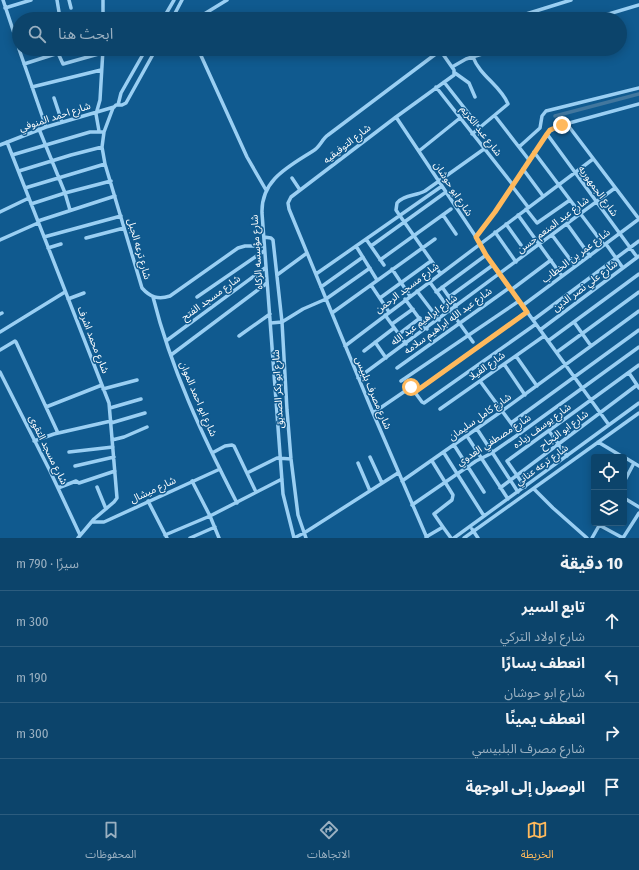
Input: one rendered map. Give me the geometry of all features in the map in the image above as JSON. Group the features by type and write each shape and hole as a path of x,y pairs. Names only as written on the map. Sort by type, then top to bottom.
{"street":[{"path":"2,0 12,28"},
{"path":"5,8 32,0"},
{"path":"57,0 59,12"},
{"path":"69,0 71,8"},
{"path":"103,0 103,12"},
{"path":"167,12 174,0"},
{"path":"176,12 182,0"},
{"path":"207,12 227,0"},
{"path":"532,12 571,0"},
{"path":"614,12 639,4"},
{"path":"22,56 46,127"},
{"path":"24,64 49,56"},
{"path":"59,56 63,64 87,56"},
{"path":"99,131 96,112 100,100 102,56"},
{"name":"شارع ترعه الجبل","path":"142,56 121,93 117,106 104,132 102,147 142,288 146,293 153,297"},
{"name":"شارع ترعه الجبل","path":"117,106 124,104 127,101 152,56"},
{"path":"201,56 247,157 266,190"},
{"name":"شارع مؤسسه الزكاه","path":"294,538 284,503 280,458 264,251 262,205 266,190 276,177 314,150 328,135 433,56"},
{"path":"444,56 455,74 469,83 475,97"},
{"path":"452,67 466,59 476,56"},
{"path":"472,134 507,106 507,102 477,65 473,57"},
{"path":"32,87 101,70"},
{"name":"شارع التوفيقيه","path":"307,253 289,206 289,200 396,116 455,74"},
{"path":"444,82 480,128"},
{"name":"شارع عبد الكريم","path":"436,87 512,186 537,223 570,200"},
{"path":"519,147 540,128 542,116 546,111 639,88"},
{"path":"54,98 62,122"},
{"path":"476,237 485,227 547,134 556,128 567,124 639,104"},
{"name":"شارع احمد المنوفي","path":"0,145 39,129 117,106"},
{"name":"شارع ابو حوشان","path":"396,116 499,274 566,364 609,426"},
{"path":"494,116 529,160"},
{"path":"418,151 460,118"},
{"path":"567,124 639,219"},
{"path":"39,129 65,193 70,210"},
{"path":"12,155 90,132 104,132"},
{"name":"شارع الجمهوريه","path":"547,134 638,257"},
{"name":"شارع محمد اشرف","path":"6,142 19,171 110,408 117,498 79,537"},
{"path":"19,171 102,147"},
{"path":"440,273 404,222 396,206 399,200 421,193 439,182 484,149"},
{"path":"534,152 623,268"},
{"name":"شارع مسجد الرحمن","path":"345,346 405,299 476,248 479,244 593,159"},
{"path":"25,188 106,164"},
{"path":"523,169 543,196"},
{"path":"292,178 300,190"},
{"path":"31,204 111,181"},
{"path":"316,274 442,186"},
{"name":"شارع عبد المنعم حسن","path":"499,274 615,188"},
{"path":"371,246 446,192"},
{"path":"0,240 38,222 115,196"},
{"path":"0,212 29,198"},
{"path":"380,260 452,209"},
{"path":"443,215 456,234"},
{"path":"518,215 562,276"},
{"path":"44,237 121,216"},
{"name":"شارع عمر بن الخطاب","path":"522,306 639,219"},
{"path":"506,224 521,245"},
{"path":"567,224 590,256"},
{"path":"86,238 124,228"},
{"path":"495,232 516,262"},
{"path":"552,235 575,266"},
{"name":"شارع ابو بكر الصديق","path":"264,239 271,238 273,240 282,322 291,459 298,515 306,538"},
{"path":"366,239 384,265"},
{"path":"332,313 435,239"},
{"path":"533,320 639,241"},
{"path":"48,248 61,244"},
{"path":"153,297 164,298 170,296 238,248 245,246 264,246"},
{"path":"356,246 377,280"},
{"path":"197,297 264,251"},
{"path":"277,276 307,253"},
{"name":"شارع مصرف بلبيس","path":"307,253 426,538"},
{"path":"436,292 486,255"},
{"path":"321,287 363,257"},
{"name":"شارع علي نصر الدين","path":"540,330 638,257"},
{"name":"شارع عبد الله ابراهيم سلامه","path":"397,368 459,323 551,260"},
{"path":"380,298 432,261"},
{"path":"449,297 493,265"},
{"name":"شارع مسجد الفتح","path":"166,341 265,268"},
{"path":"270,323 282,322 303,309 326,299 370,268"},
{"path":"392,269 410,296"},
{"name":"شارع ابراهيم عبد الله","path":"358,378 439,320 499,274"},
{"path":"548,341 639,274"},
{"path":"429,282 473,342"},
{"path":"171,355 267,283"},
{"path":"371,285 380,298 393,326 406,344"},
{"path":"442,287 456,307"},
{"path":"417,291 439,320"},
{"path":"0,332 65,292"},
{"path":"557,352 639,292"},
{"path":"68,299 84,293"},
{"name":"شارع ابو احمد الموان","path":"153,297 159,321 194,415 237,503"},
{"path":"405,299 427,328"},
{"path":"401,381 519,301"},
{"path":"364,351 413,309"},
{"name":"شارع كامل سليمان","path":"402,481 444,453 639,311"},
{"path":"415,392 527,312"},
{"path":"239,336 270,314"},
{"path":"399,334 420,318"},
{"path":"574,322 591,346"},
{"path":"373,413 411,387 424,403 536,324"},
{"path":"511,424 639,330"},
{"name":"شارع الفيلا","path":"440,409 544,336"},
{"path":"0,350 16,341 58,433"},
{"path":"375,342 386,358"},
{"name":"شارع مصطفي العدوي","path":"412,505 468,466 519,434 639,347"},
{"path":"516,356 537,386"},
{"path":"504,364 524,395"},
{"name":"شارع يوسف زياده","path":"525,487 507,461 639,365"},
{"name":"شارع مسجد التقوى","path":"0,372 58,488 79,537"},
{"path":"629,373 638,386"},
{"path":"46,408 103,387 137,380"},
{"path":"480,380 519,434"},
{"name":"شارع ابو النجاح","path":"500,488 638,386"},
{"path":"110,408 141,399"},
{"name":"شارع ترعه عناني","path":"452,538 470,527 639,403"},
{"name":"شارع ترعه عناني","path":"464,538 639,412"},
{"path":"34,441 58,433 145,413"},
{"path":"112,440 130,435 147,427"},
{"path":"477,429 518,492"},
{"path":"549,431 567,456"},
{"path":"467,436 508,499"},
{"path":"598,442 619,454"},
{"path":"212,453 232,444 256,492"},
{"path":"454,445 484,492"},
{"path":"69,452 113,447"},
{"path":"444,453 484,516"},
{"path":"75,466 114,457"},
{"path":"370,457 382,483"},
{"path":"247,474 274,459 291,459"},
{"path":"627,459 639,466"},
{"path":"432,461 453,494 453,498 434,514 452,538"},
{"path":"358,463 370,491"},
{"path":"627,476 634,463"},
{"name":"شارع ميشال","path":"92,522 104,522 220,469"},
{"path":"58,488 76,481 79,483 115,471"},
{"path":"294,538 398,473"},
{"path":"148,501 166,537 237,503 282,479"},
{"path":"192,481 210,516 219,538"},
{"path":"97,487 106,509"},
{"path":"534,488 553,508 587,538"},
{"path":"627,500 639,507"},
{"path":"603,526 623,538 639,513"},
{"path":"592,538 599,526"},
{"path":"190,538 215,527"},
{"path":"426,538 443,527"},
{"path":"470,527 478,538"}],"waterway":[{"path":"555,116 639,94"}],"route":[{"path":"411,387 415,392 527,312 486,255 476,237 495,212 550,130 562,125"}]}
